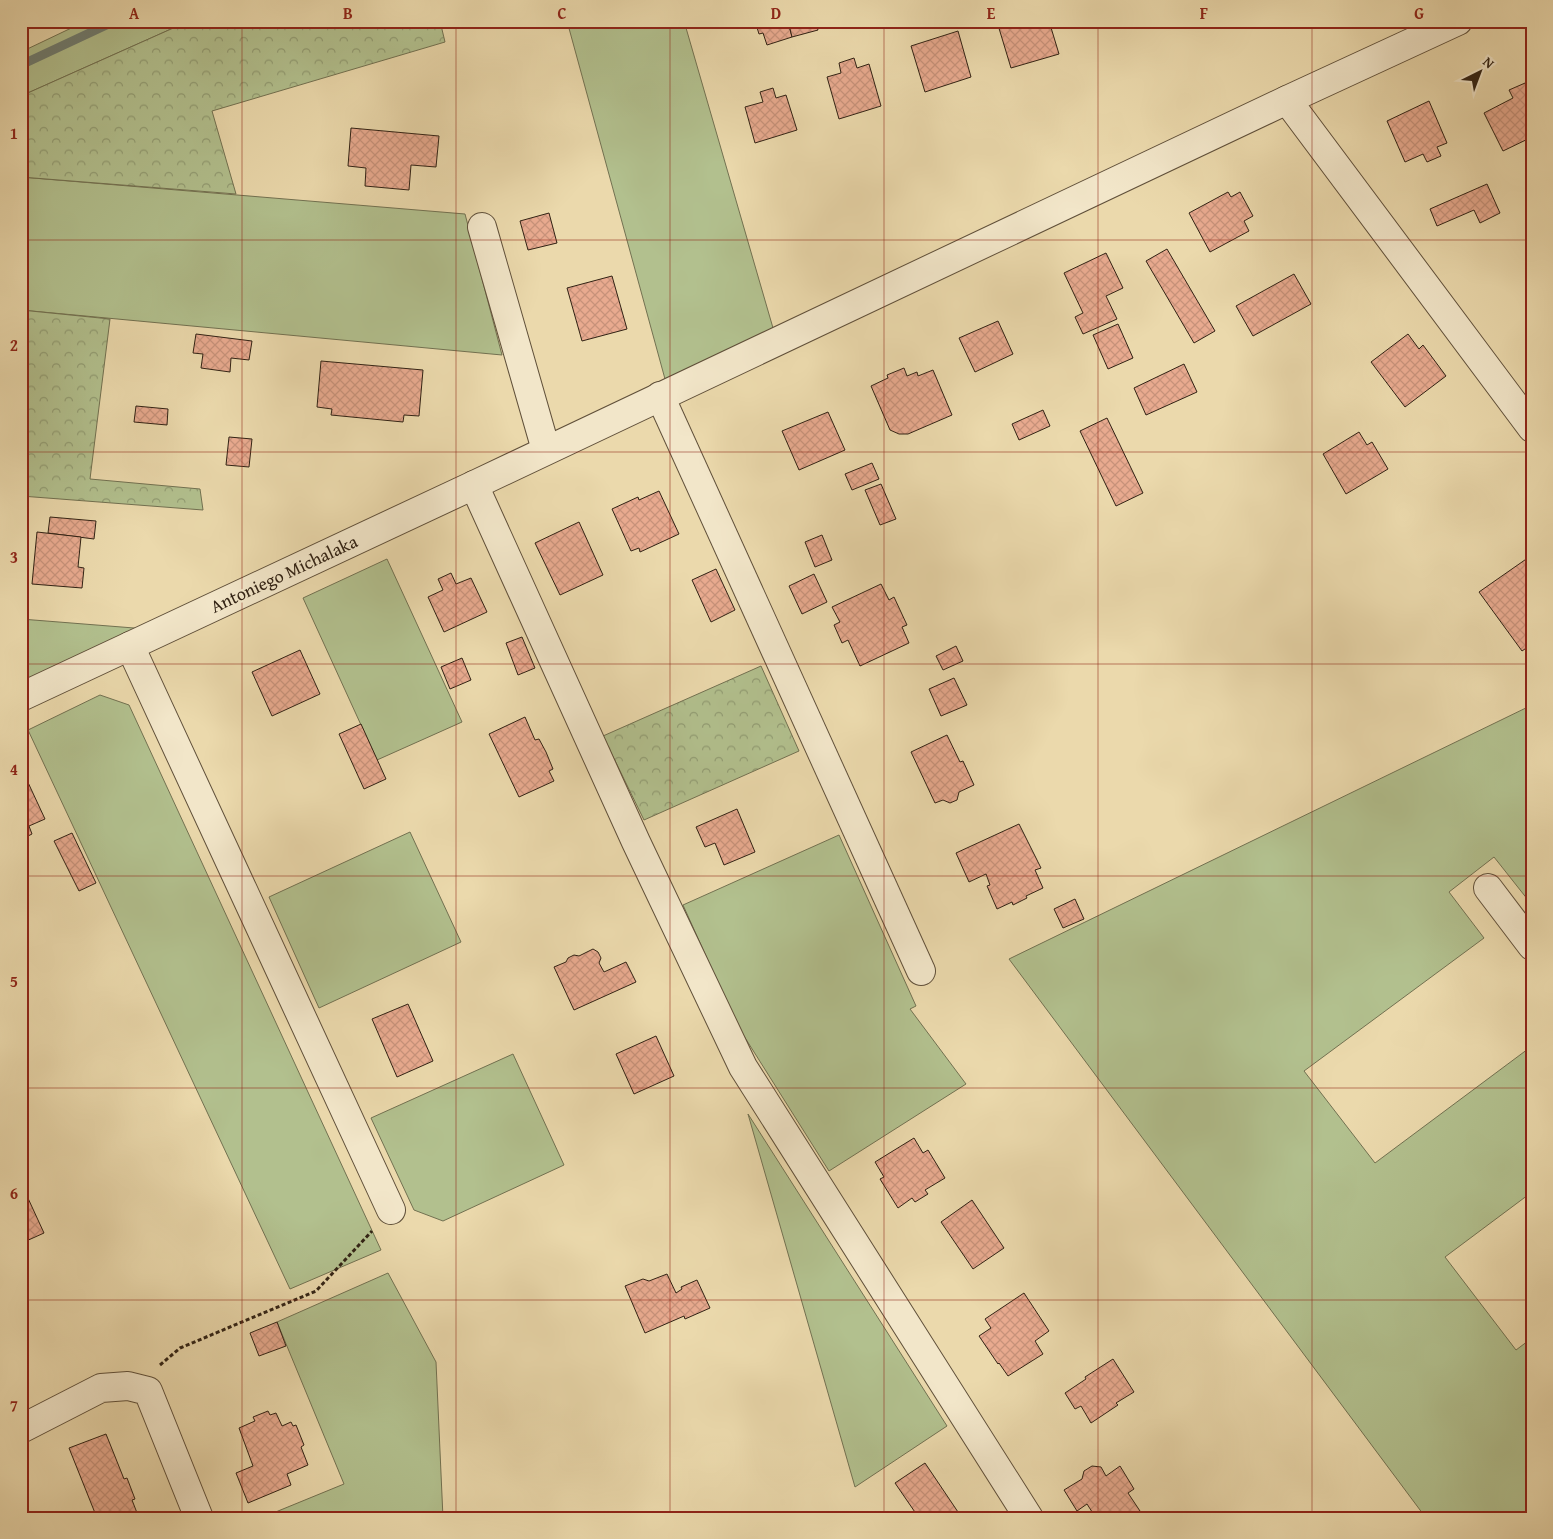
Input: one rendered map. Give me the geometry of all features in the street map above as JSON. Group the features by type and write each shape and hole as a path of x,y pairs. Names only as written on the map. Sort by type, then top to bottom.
{"street":[{"name":"Antoniego Michalaka","path":"21,697 1458,21"},
{"path":"1287,100 1532,428"},
{"path":"482,227 546,450"},
{"path":"660,396 921,971"},
{"path":"474,485 636,842 743,1067 1029,1518"},
{"path":"130,646 391,1210"},
{"path":"1488,888 1532,946"},
{"path":"21,1429 101,1388 128,1386 148,1391 199,1518"}],"path":[{"path":"148,1391 157,1368 180,1348 316,1292 391,1210"}],"green space":[{"path":"86,21 189,21 21,96 21,52"},
{"path":"189,21 440,21 445,42 212,111 236,194 21,177 21,96"},
{"path":"567,21 684,21 773,328 665,379"},
{"path":"21,177 465,214 502,355 21,310"},
{"path":"21,310 110,319 90,479 200,489 203,510 21,496"},
{"path":"387,559 462,722 377,760 303,598"},
{"path":"21,619 134,628 140,629 21,684"},
{"path":"761,666 799,751 644,820 603,736"},
{"path":"100,695 129,705 381,1250 290,1289 28,730"},
{"path":"1532,705 1532,905 1494,857 1449,892 1484,938 1304,1071 1375,1163 1532,1046 1532,1192 1445,1257 1516,1350 1532,1338 1532,1518 1426,1518 1009,959"},
{"path":"410,832 461,942 319,1008 269,897"},
{"path":"839,835 916,1006 910,1009 966,1084 829,1171 737,1025 683,905"},
{"path":"513,1054 564,1165 443,1221 414,1210 371,1118"},
{"path":"748,1114 947,1426 855,1487"},
{"path":"388,1273 436,1362 443,1518 261,1518 344,1484 277,1322"}],"building":[{"path":"755,21 788,21 792,37 767,45 763,33 759,34"},
{"path":"788,21 815,21 818,30 792,37"},
{"path":"1010,21 1049,21 1059,54 1011,68 998,25"},
{"path":"958,31 971,77 925,92 911,46"},
{"path":"854,58 857,68 869,64 881,106 839,119 827,77 841,73 839,63"},
{"path":"1532,80 1532,137 1503,151 1484,113 1513,98 1509,90"},
{"path":"773,88 776,98 786,95 797,130 755,143 745,107 763,102 760,92"},
{"path":"1429,101 1447,143 1437,147 1441,156 1427,162 1423,154 1405,162 1387,121"},
{"path":"351,128 439,136 436,167 411,165 409,190 365,186 366,168 348,166"},
{"path":"1487,184 1500,213 1480,223 1474,210 1437,226 1430,209"},
{"path":"1228,192 1231,197 1240,192 1253,216 1244,221 1249,231 1210,252 1189,213"},
{"path":"549,213 557,243 528,250 520,221"},
{"path":"1167,249 1215,331 1194,343 1146,261"},
{"path":"1106,253 1123,288 1106,296 1117,319 1083,334 1075,317 1083,313 1064,273"},
{"path":"1294,274 1311,304 1253,336 1236,306"},
{"path":"612,276 627,329 582,341 567,288"},
{"path":"998,321 1013,354 975,372 959,338"},
{"path":"1118,324 1133,358 1108,369 1093,335"},
{"path":"196,334 252,341 249,360 231,358 230,372 201,368 203,354 193,353"},
{"path":"1408,334 1419,349 1423,345 1446,376 1405,407 1371,362"},
{"path":"321,361 423,370 419,416 404,415 403,422 331,415 332,409 317,407"},
{"path":"1184,364 1197,392 1146,415 1134,388"},
{"path":"904,368 907,376 917,372 918,376 933,370 952,415 908,434 899,434 890,430 871,386 888,378 887,375"},
{"path":"136,406 168,409 167,425 134,422"},
{"path":"1043,410 1050,426 1019,440 1012,424"},
{"path":"828,412 845,450 799,470 782,431"},
{"path":"1107,418 1143,493 1116,506 1080,431"},
{"path":"1359,432 1367,445 1372,442 1388,469 1346,494 1323,454"},
{"path":"229,437 252,439 249,467 226,465"},
{"path":"872,463 879,479 852,490 845,474"},
{"path":"881,484 896,519 880,525 865,490"},
{"path":"659,491 679,534 640,552 639,548 631,551 612,509 638,497 639,500"},
{"path":"50,517 96,521 94,539 48,533"},
{"path":"579,522 603,575 560,595 535,543"},
{"path":"37,532 81,537 78,567 84,568 82,588 32,584"},
{"path":"822,535 832,560 815,567 805,542"},
{"path":"1532,555 1532,644 1522,651 1479,592"},
{"path":"716,569 735,610 711,622 692,580"},
{"path":"451,573 456,584 471,578 487,612 444,632 428,597 443,590 438,579"},
{"path":"814,574 827,602 802,614 789,586"},
{"path":"881,584 889,600 894,597 907,625 902,627 909,643 860,666 848,640 842,643 834,625 840,622 832,607"},
{"path":"522,637 535,668 518,675 506,643"},
{"path":"956,646 963,661 943,670 936,656"},
{"path":"300,650 320,694 272,716 252,672"},
{"path":"462,658 471,680 450,689 441,667"},
{"path":"954,678 967,705 941,716 929,689"},
{"path":"525,717 535,740 539,739 546,752 553,769 549,771 554,781 519,797 489,734"},
{"path":"361,724 386,779 364,789 339,734"},
{"path":"947,735 960,762 963,761 974,785 959,792 957,800 950,803 943,800 935,803 911,752"},
{"path":"25,776 45,819 29,826 32,834 22,839 21,778"},
{"path":"737,809 755,852 724,865 715,843 705,847 696,827"},
{"path":"1019,824 1041,868 1035,870 1043,888 1013,905 1012,902 997,909 987,886 990,885 986,874 969,882 956,853"},
{"path":"72,833 96,883 79,891 54,841"},
{"path":"1075,899 1084,919 1063,928 1054,909"},
{"path":"593,949 598,952 601,958 599,963 604,972 626,962 636,982 574,1010 554,967 566,962 568,958 574,955 579,956"},
{"path":"408,1004 433,1061 397,1077 372,1019"},
{"path":"656,1036 674,1076 634,1094 616,1054"},
{"path":"914,1138 923,1153 928,1150 945,1178 925,1190 928,1194 915,1202 912,1198 898,1208 880,1179 884,1177 875,1162"},
{"path":"21,1183 44,1233 24,1242 21,1235"},
{"path":"972,1200 1004,1248 973,1269 941,1222"},
{"path":"667,1274 676,1293 682,1289 681,1287 697,1280 710,1308 685,1319 684,1316 645,1333 625,1286 643,1279 649,1281"},
{"path":"1024,1293 1049,1331 1035,1341 1043,1354 1008,1376 979,1336 991,1328 985,1319"},
{"path":"277,1322 286,1346 259,1356 250,1333"},
{"path":"1113,1359 1134,1392 1116,1403 1118,1405 1091,1423 1081,1406 1075,1409 1065,1393"},
{"path":"268,1411 270,1415 276,1413 282,1426 291,1422 293,1426 296,1425 304,1445 301,1447 308,1465 287,1474 291,1485 248,1503 236,1473 253,1466 239,1428 255,1421 253,1417"},
{"path":"106,1434 124,1479 127,1478 135,1499 132,1500 139,1518 97,1518 69,1448"},
{"path":"925,1463 958,1512 949,1518 919,1518 895,1483"},
{"path":"1092,1466 1101,1467 1106,1476 1120,1466 1134,1489 1128,1493 1140,1511 1129,1518 1096,1518 1087,1504 1077,1511 1064,1490 1082,1479 1084,1471"}],"waterway":[{"path":"21,65 115,21"}]}
